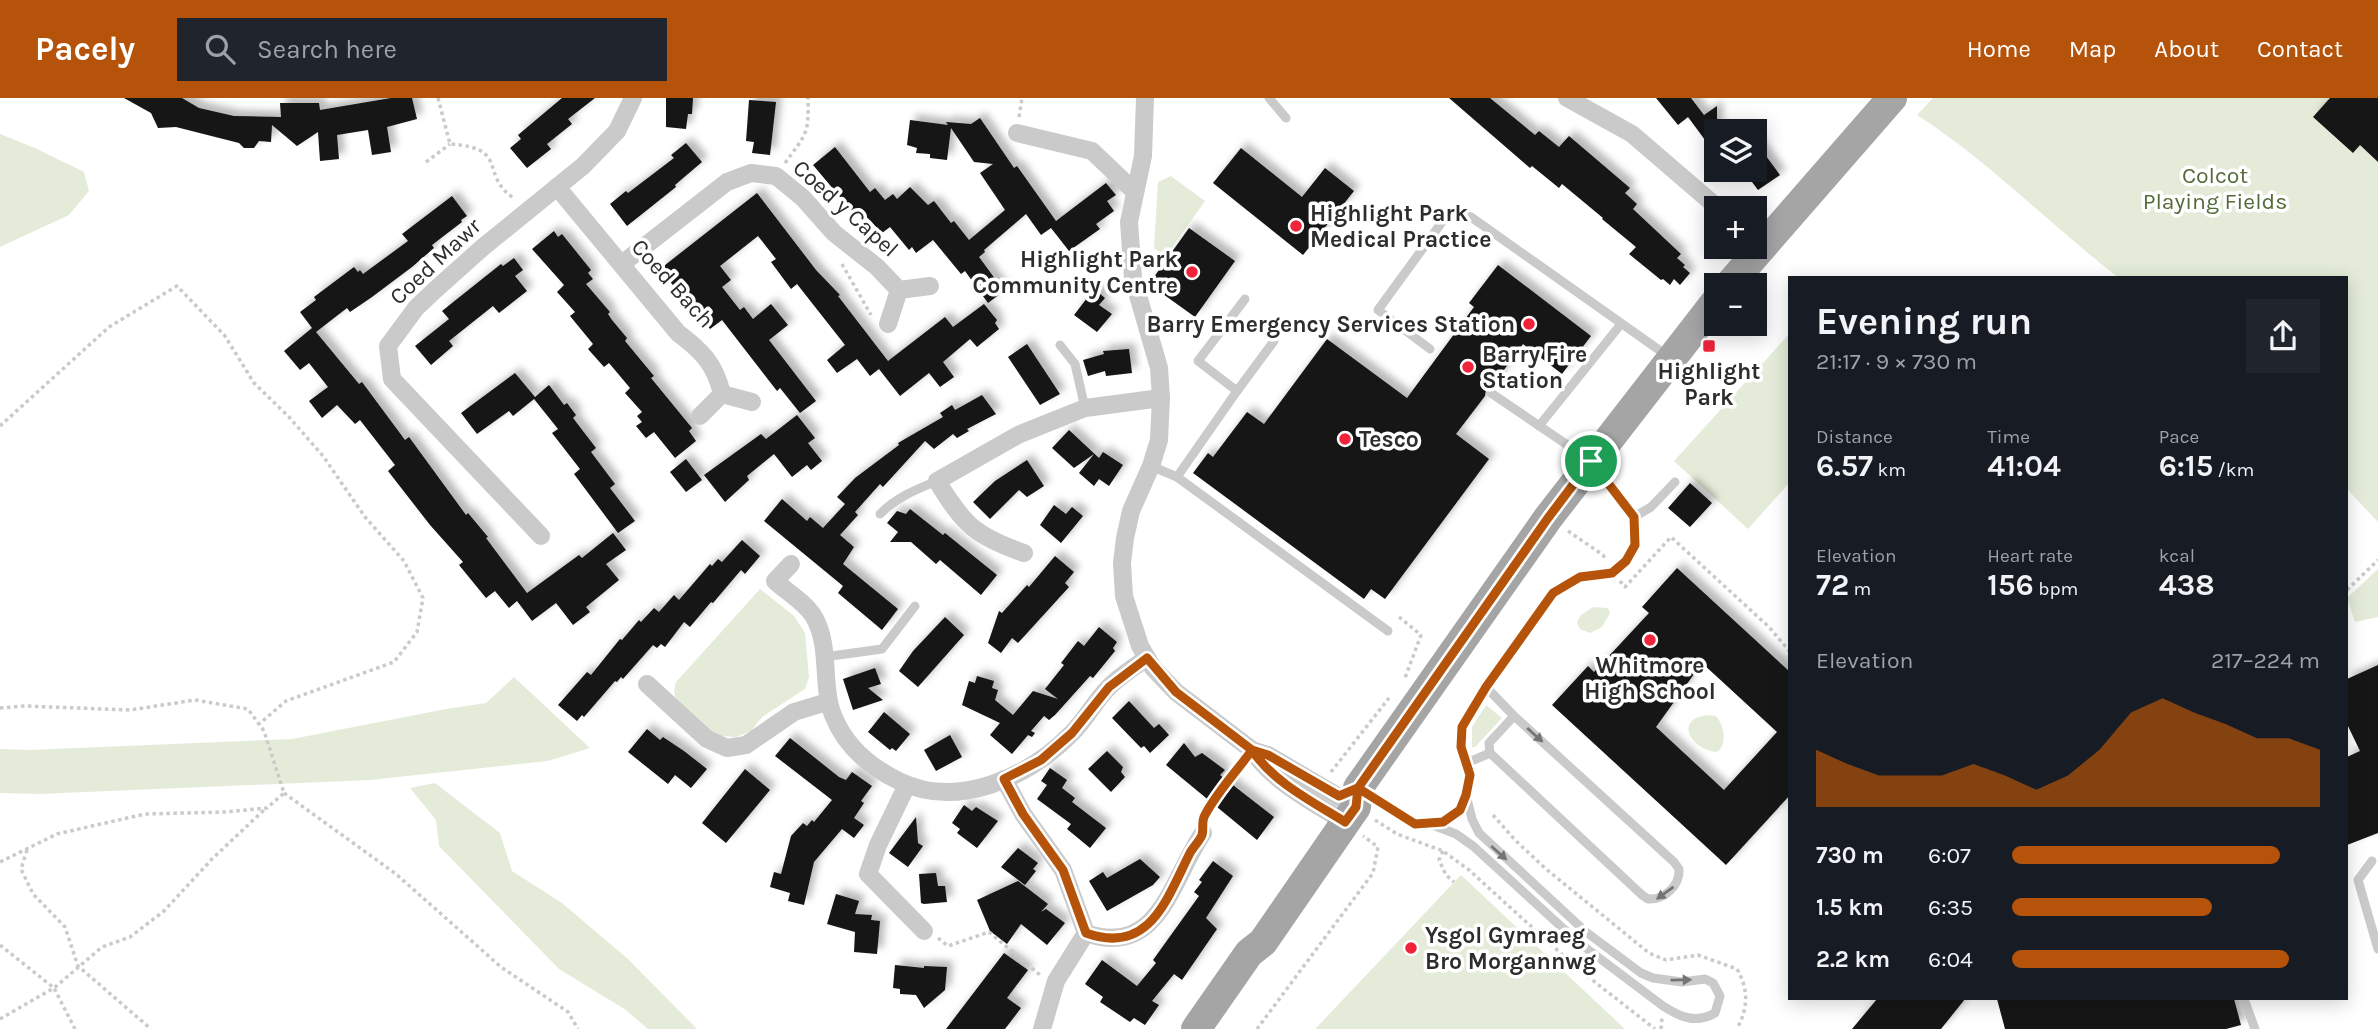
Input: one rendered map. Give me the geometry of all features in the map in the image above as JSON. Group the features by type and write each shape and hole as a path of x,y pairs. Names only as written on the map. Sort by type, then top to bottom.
{"main road":[{"path":"1767,234 1892,98"},
{"path":"1196,1029 1249,953 1252,935 1346,807 1548,518 1704,316"}],"street":[{"name":"Coed Mawr","path":"541,536 392,379 388,346 416,308 482,248 583,166 617,131 633,98"},
{"path":"1145,98 1143,156 1129,222 1133,278 1159,368 1161,398 1159,440 1131,511 1122,563 1124,596 1131,621 1147,658 1176,692 1252,750 1260,762 1298,792 1346,807"},
{"path":"1567,98 1632,134 1704,196"},
{"path":"1017,133 1092,151 1134,191"},
{"name":"Coed y Capel","path":"623,263 727,182 751,173 776,176 803,198 834,233 877,267 899,290 888,324"},
{"name":"Coed Bach","path":"557,187 623,263 678,333 699,349 717,373 722,394"},
{"path":"899,290 930,286"},
{"path":"700,416 722,394 752,402"},
{"path":"1024,553 979,534 958,513 937,481 1018,435 1085,408 1161,398"},
{"path":"791,564 775,581 813,615 824,656 827,702 838,728 855,752 887,775 907,785 949,793 979,788 1041,760 1072,733 1109,687 1147,658"},
{"path":"647,684 707,739 727,748 746,745 794,712 827,702"},
{"path":"1252,750 1268,755 1346,807"},
{"path":"1004,779 1023,814 1063,870 1086,933"},
{"path":"907,785 878,845 868,874 924,931"},
{"path":"1086,933 1103,939 1123,937 1146,927 1165,906 1191,850 1203,834"},
{"path":"1042,1029 1056,981 1086,933"}],"lane":[{"path":"1269,98 1286,118"},
{"path":"1430,349 1378,310 1450,211 1471,217 1670,358"},
{"path":"1237,391 1198,362 1245,299"},
{"path":"1539,426 1621,324"},
{"path":"1177,477 1275,341"},
{"path":"1060,345 1075,364 1085,408"},
{"path":"1346,807 1399,816 1415,824 1443,822 1460,810 1470,775 1461,747 1462,727 1486,687 1553,593 1580,577 1612,573 1626,561 1635,545 1634,517 1591,461 1491,393"},
{"path":"1151,466 1177,477 1388,631"},
{"path":"880,514 892,501 937,481"},
{"path":"1634,517 1651,507 1675,482"},
{"path":"824,656 882,649 915,606"},
{"path":"1486,687 1514,716 1675,862 1679,869 1677,883 1664,897 1648,899 1490,753 1489,743 1514,716"},
{"path":"1467,763 1490,753"},
{"path":"1430,824 1457,834 1473,846 1578,942 1662,1006 1676,1014 1697,1020 1715,1013 1720,996 1713,983 1705,979 1682,982 1641,974 1586,932 1484,839 1472,819 1466,795"},
{"path":"2372,861 2358,880 2378,949"},
{"path":"2244,1000 2255,1029"}],"path":[{"path":"438,98 450,144"},
{"path":"776,176 806,135 809,126 808,98"},
{"path":"426,162 450,144 469,145 486,153 492,160 499,186 504,192 531,208"},
{"path":"834,233 840,259 873,319 888,324"},
{"path":"0,426 110,327 177,286 225,336 254,383 323,456 365,517 404,561 423,598 417,632 394,662 286,701 259,724"},
{"path":"1570,532 1603,555 1612,573 1625,587 1671,537 1769,627 1788,650"},
{"path":"2348,589 2378,560"},
{"path":"1399,617 1421,635 1399,686"},
{"path":"1346,807 1393,694"},
{"path":"0,708 25,706 130,710 195,700 247,709 264,732 284,793 396,874 501,967 568,1012 578,1029"},
{"path":"1203,834 1203,817 1252,750"},
{"path":"0,1019 54,988 102,947 130,937 164,911 212,859 284,793"},
{"path":"1346,807 1397,834 1443,851 1469,870 1577,968 1656,1029"},
{"path":"1257,1029 1373,873 1378,847 1346,807"},
{"path":"0,862 57,834 145,814 267,808"},
{"path":"1493,815 1546,869 1649,953 1666,961 1698,955 1737,969 1747,994 1743,1017 1737,1029"},
{"path":"27,850 21,869 33,894 65,927 78,966 151,1029"},
{"path":"1443,851 1439,860 1442,869 1454,883"},
{"path":"924,931 932,933 948,946 989,932 1037,974 1056,981"},
{"path":"0,945 54,988 75,1029"}],"green space":[{"name":"Colcot Playing Fields","path":"1933,98 2378,98 2378,522 2348,490 2348,276 2116,276 1995,173 1917,115"},
{"path":"0,134 84,172 89,191 69,215 0,247"},
{"path":"1171,176 1205,201 1165,257 1154,248 1158,182"},
{"path":"1788,335 1788,484 1748,529 1674,461"},
{"path":"2378,569 2378,617 2355,622 2348,597"},
{"path":"760,589 794,616 805,633 809,677 805,689 762,717 751,731 736,737 717,736 677,700 674,691 676,682"},
{"path":"1593,607 1608,608 1610,613 1602,627 1590,633 1580,629 1577,622 1581,615"},
{"path":"514,677 590,748 548,761 370,780 39,794 0,793 0,749 292,739 486,703"},
{"path":"1486,705 1502,718 1472,747 1472,727"},
{"path":"1716,716 1723,729 1723,744 1717,752 1701,747 1694,741 1688,729 1696,718"},
{"path":"435,783 500,833 512,871 562,903 628,959 697,1029 648,1029 626,1010 559,969 439,846 436,820 410,788"},
{"path":"1461,875 1625,1029 1315,1029"}],"building":[{"path":"124,98 182,98 199,108 234,116 281,117 280,103 319,103 320,110 391,98 412,98 417,119 387,127 391,152 372,155 368,130 337,135 339,159 320,161 318,132 297,146 272,125 271,142 259,141 254,148 244,148 239,143 176,127 158,128 151,113"},
{"path":"562,98 595,98 568,119 572,124 547,144 551,149 527,168 510,148 521,139 518,135"},
{"path":"666,98 693,98 692,114 688,114 686,129 666,127"},
{"path":"1449,98 1490,98 1535,135 1539,131 1559,147 1569,136 1630,188 1625,193 1637,204 1633,209 1681,254 1677,258 1690,273 1680,285 1674,279 1670,285 1661,280 1629,254 1636,247 1603,218 1562,184 1559,188 1532,166 1530,168"},
{"path":"1656,98 1691,98 1704,115 1717,106 1717,119 1704,119 1704,139 1688,117 1678,125"},
{"path":"2330,98 2378,98 2378,162 2360,145 2353,153 2313,117"},
{"path":"749,100 776,102 770,155 752,153 754,142 746,141"},
{"path":"980,118 1014,168 1017,166 1056,221 1106,183 1116,195 1107,201 1114,211 1096,224 1100,229 1069,251 1051,228 1041,235 1026,214 979,257 1004,291 988,303 965,271 961,274 933,240 916,253 912,247 909,250 890,227 882,233 861,211 856,216 813,165 835,147 870,192 875,188 885,200 893,194 897,199 910,187 928,205 934,201 969,240 1005,210 980,173 993,164 974,162 951,128 947,160 930,158 930,154 916,153 917,148 907,145 910,120 948,125 946,122 971,124"},
{"path":"686,143 702,162 675,185 676,187 627,226 610,204 674,158 671,155"},
{"name":"Highlight Park Medical Practice","path":"1241,148 1302,197 1325,168 1354,191 1303,255 1213,183"},
{"path":"1767,157 1780,175 1758,190 1752,182 1767,182"},
{"path":"757,193 816,270 840,295 838,296 888,361 945,317 953,327 984,304 997,320 995,323 999,329 977,347 970,339 943,362 954,377 940,387 929,373 900,396 879,369 870,376 857,359 837,373 827,360 845,345 797,284 791,289 771,262 776,259 758,236 720,266 731,280 722,287 740,310 744,307 753,319 771,304 788,325 769,340 816,401 800,413 780,388 777,391 722,320 710,329 682,292 680,294 660,269"},
{"path":"452,196 467,216 462,222 432,245 434,248 412,267 350,312 347,308 316,332 359,384 362,382 405,440 409,437 466,515 468,513 488,537 486,538 527,593 579,555 582,558 613,533 626,550 606,564 619,580 586,607 590,612 573,625 556,603 532,621 517,601 509,608 495,591 486,598 459,565 463,562 388,471 395,465 360,420 355,424 337,405 322,418 309,401 328,387 309,363 300,370 284,351 312,328 300,312 316,300 314,297 354,267 363,274 408,241 402,234"},
{"name":"Highlight Park Community Centre","path":"1189,228 1235,261 1195,317 1149,284"},
{"path":"554,231 558,237 562,234 591,270 588,273 593,279 586,284 610,312 608,314 627,338 625,341 654,376 651,378 692,428 689,431 696,441 675,458 654,432 646,438 636,426 642,422 637,416 642,412 625,393 630,388 609,363 604,367 588,349 593,344 570,316 575,312 557,292 564,285 532,249"},
{"path":"514,258 523,270 515,276 527,291 499,313 493,306 449,341 453,346 431,365 415,346 449,319 442,311 501,264 503,266"},
{"name":"Tesco","path":"1498,265 1591,336 1562,374 1523,344 1492,386 1486,389 1485,396 1456,434 1489,459 1385,599 1371,589 1364,599 1193,473 1208,453 1213,457 1247,412 1264,424 1327,339 1407,398 1474,307 1469,303"},
{"path":"1094,289 1105,298 1099,305 1112,314 1097,332 1074,315"},
{"path":"1027,344 1060,394 1040,405 1008,357"},
{"path":"1129,349 1132,373 1106,376 1105,371 1088,376 1083,360 1104,354 1103,351"},
{"path":"515,373 535,397 549,385 564,405 567,403 576,415 573,418 596,448 591,452 615,484 610,488 635,521 618,533 574,474 580,469 552,433 558,429 534,399 513,416 509,411 477,434 461,413"},
{"path":"982,395 996,414 967,429 969,431 957,438 953,434 934,449 925,441 883,487 880,484 855,512 858,515 840,535 854,547 843,564 898,609 882,630 838,593 843,586 764,521 782,499 807,521 810,517 823,528 845,504 837,497 855,478 899,445 898,443 943,417 940,413 952,405 955,410"},
{"path":"797,415 815,438 808,443 822,461 811,470 807,465 792,477 774,454 747,476 749,480 725,502 704,475 761,434 766,439"},
{"path":"1069,430 1099,458 1103,452 1123,465 1109,486 1099,479 1094,486 1079,473 1094,454 1074,468 1052,448"},
{"path":"686,459 702,480 686,492 670,472"},
{"path":"1027,460 1044,486 1027,497 1019,490 990,519 973,502 995,481"},
{"path":"1690,483 1712,503 1690,527 1668,508"},
{"path":"1054,505 1066,514 1072,507 1083,516 1061,543 1040,525"},
{"path":"910,509 997,575 981,595 940,560 936,564 911,542 890,542 898,532 887,523 897,511 906,514"},
{"path":"742,540 760,556 745,574 741,570 690,627 684,622 665,647 661,644 657,648 653,645 623,679 621,677 615,681 584,717 582,715 577,721 558,705 587,672 591,675 639,620 641,622 654,608 659,612 674,595 679,600 710,564 712,566 718,559 722,562"},
{"path":"1055,556 1074,572 1065,583 1069,587 1018,643 1012,638 1001,653 988,643 999,611 1002,613 1027,585 1029,587"},
{"name":"Whitmore High School","path":"1677,568 1788,670 1788,797 1726,865 1552,705 1588,666 1594,672 1649,613 1642,607","holes":["1702,663 1777,732 1724,790 1656,727"]},
{"path":"945,617 964,635 918,687 899,671 913,651"},
{"path":"1099,627 1117,642 1113,648 1115,651 1093,678 1090,676 1055,715 1049,720 1044,716 1031,731 1035,733 1032,737 1028,735 1012,754 990,735 1000,723 962,705 969,681 975,683 977,676 994,681 992,688 998,690 995,700 1013,715 1033,691 1058,699 1045,689 1078,641 1084,646"},
{"path":"2378,665 2378,833 2348,845 2348,757 2360,751 2348,726 2348,679"},
{"path":"875,668 881,684 868,688 883,700 853,710 843,679"},
{"path":"1129,701 1154,728 1159,724 1169,735 1150,753 1144,746 1141,748 1112,718"},
{"path":"884,712 910,734 896,751 892,748 890,750 868,732"},
{"path":"647,729 660,740 663,737 684,751 707,769 691,788 675,775 668,784 628,752"},
{"path":"950,735 962,757 936,771 924,750"},
{"path":"790,738 839,777 846,780 852,772 872,786 861,801 864,803 854,818 864,825 854,838 842,829 814,862 804,905 788,901 790,893 770,887 774,872 781,874 791,836 803,823 807,826 812,820 814,822 832,800 775,756"},
{"path":"1184,743 1195,757 1202,753 1225,770 1220,775 1274,817 1257,840 1166,765"},
{"path":"1107,751 1123,767 1121,772 1125,777 1111,792 1088,769"},
{"path":"1050,768 1067,780 1062,788 1075,798 1072,802 1106,828 1090,848 1067,829 1071,824 1037,799 1047,785 1041,781"},
{"path":"745,769 770,790 726,843 702,823"},
{"path":"964,805 972,811 976,807 998,821 977,848 957,833 960,829 952,823"},
{"path":"916,817 918,843 923,846 908,867 889,853"},
{"path":"1018,848 1038,863 1033,869 1036,871 1025,885 1001,867"},
{"path":"1140,859 1160,877 1153,885 1107,911 1089,881 1103,872 1107,878"},
{"path":"1213,861 1233,876 1206,918 1217,929 1182,980 1174,974 1152,1001 1159,1005 1145,1025 1134,1018 1130,1022 1100,1002 1103,997 1085,984 1102,960 1137,986 1156,963 1153,960 1199,896 1194,892"},
{"path":"936,873 938,886 945,886 947,902 921,903 919,874"},
{"path":"1018,881 1048,904 1041,912 1046,909 1065,923 1047,945 1021,924 1007,944 990,931 977,900"},
{"path":"836,894 859,901 855,914 872,915 871,920 880,921 877,954 854,952 855,932 827,924"},
{"path":"1004,953 1028,970 1007,998 1021,1008 1005,1029 946,1029"},
{"path":"895,965 947,967 945,990 924,1008 916,995 900,994 900,989 893,988"},
{"path":"1876,1000 1964,1000 1941,1029 1852,1029"},
{"path":"1997,1000 2234,1000 2241,1025 2226,1029 2005,1029"}],"place":[{"name":"Highlight Park Medical Practice","path":"1296,226"},
{"name":"Highlight Park Community Centre","path":"1192,272"},
{"name":"Barry Emergency Services Station","path":"1529,324"},
{"name":"Highlight Park","path":"1709,346"},
{"name":"Barry Fire Station","path":"1468,367"},
{"name":"Tesco","path":"1345,439"},
{"name":"Whitmore High School","path":"1650,640"},
{"name":"Ysgol Gymraeg Bro Morgannwg","path":"1411,948"}],"route":[{"path":"1591,461 1358,788 1339,796 1268,755 1252,750 1176,692 1147,658 1109,687 1072,733 1041,760 1004,779 1023,814 1063,870 1086,933 1103,939 1123,937 1146,927 1165,906 1191,850 1203,834 1203,817 1252,750 1260,762 1298,792 1345,822 1356,807 1358,788 1415,824 1443,822 1460,810 1470,775 1460,736 1462,727 1486,687 1553,593 1580,577 1612,573 1626,561 1635,545 1634,517 1591,461"}]}
